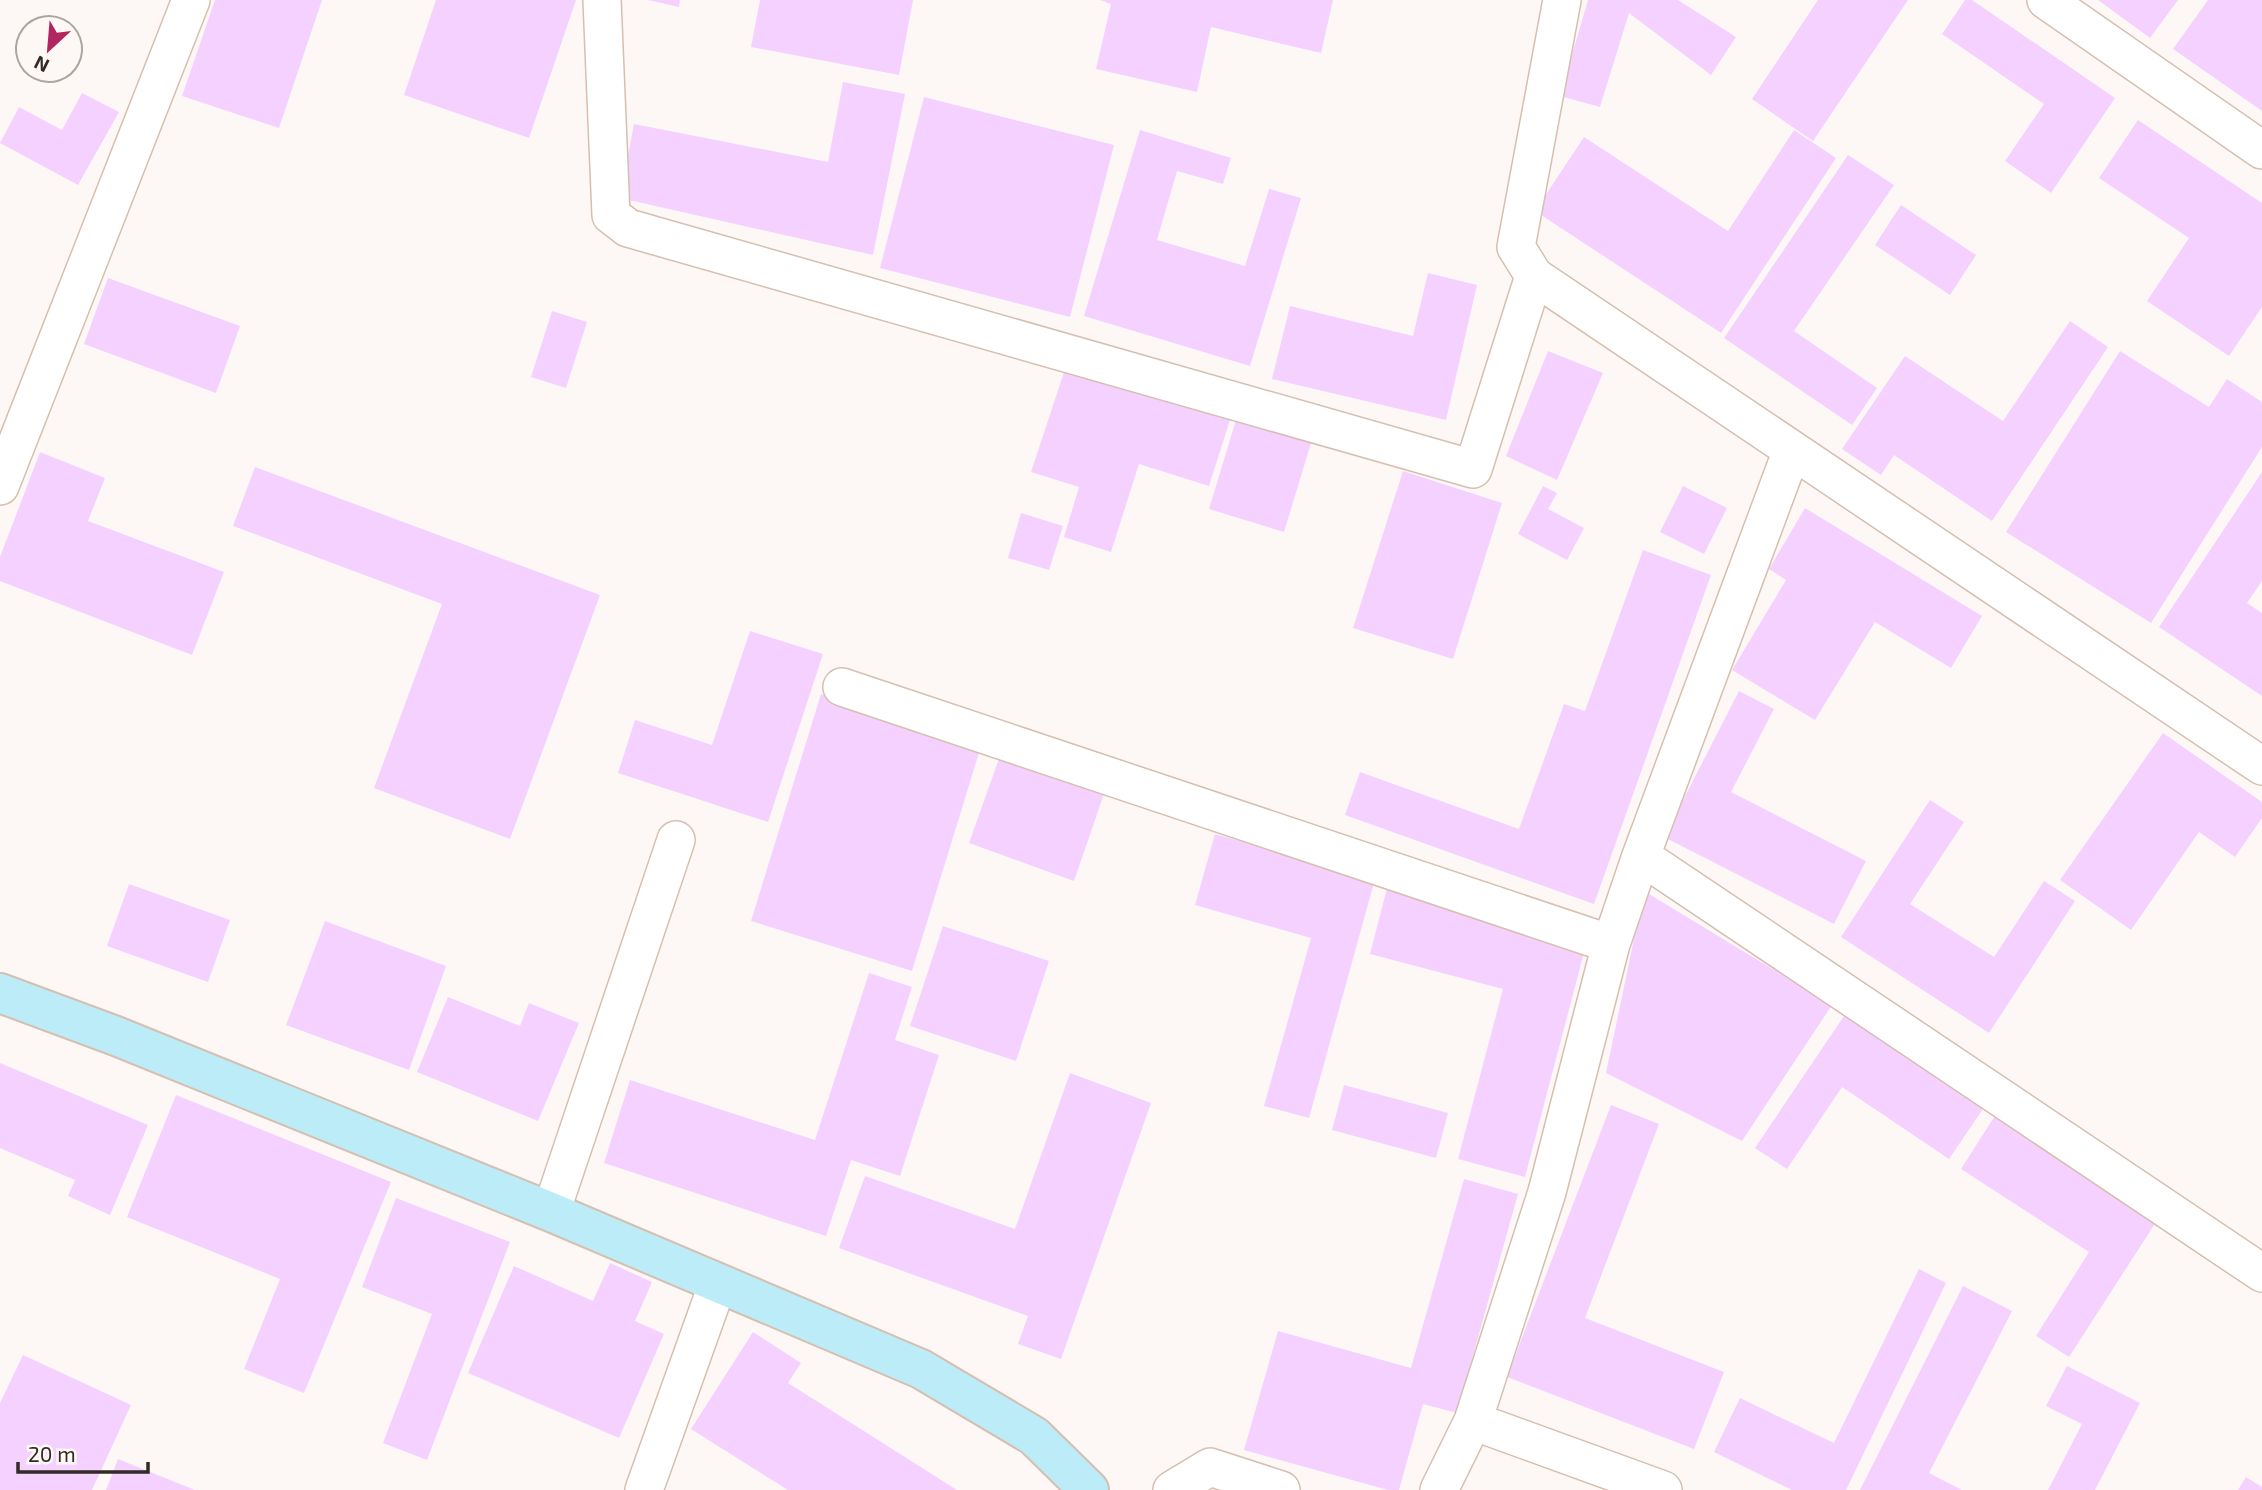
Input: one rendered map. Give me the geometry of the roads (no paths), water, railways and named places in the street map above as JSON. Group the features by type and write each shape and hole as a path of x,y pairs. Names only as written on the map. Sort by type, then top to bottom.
{"street":[{"path":"0,486 191,0"},
{"path":"602,0 611,215 628,228 1473,469 1534,276"},
{"path":"1562,0 1516,247 1534,276 2262,766"},
{"path":"2046,0 2262,150"},
{"path":"1438,1490 1473,1421 1546,1192 1611,944 1641,856 1792,450"},
{"path":"842,687 1611,944"},
{"path":"551,1212 676,840"},
{"path":"1641,856 2262,1273"},
{"path":"0,993 116,1036 551,1212 921,1369 1034,1436 1089,1490"},
{"path":"644,1490 718,1283"},
{"path":"1473,1421 1663,1490"},
{"path":"1172,1490 1210,1467 1281,1490"}]}
